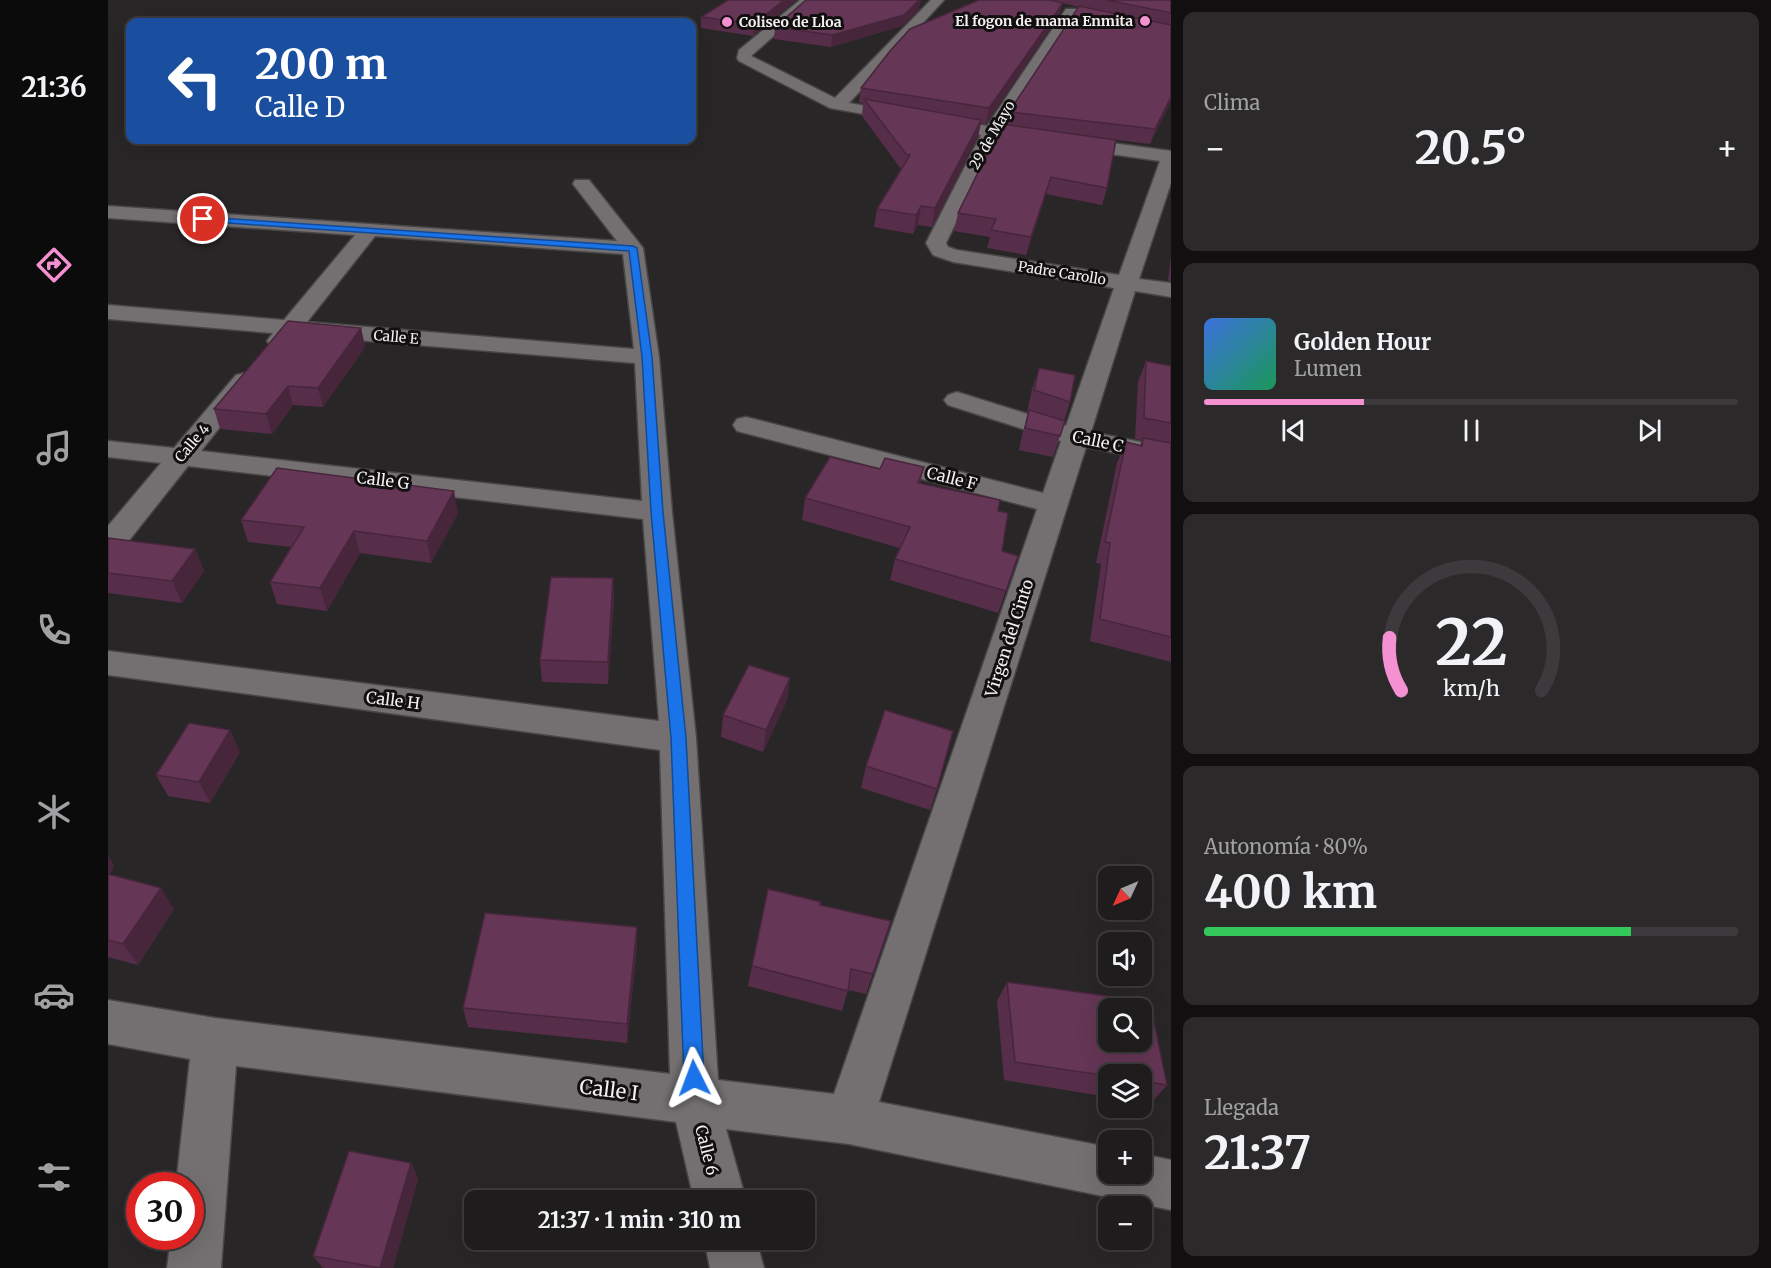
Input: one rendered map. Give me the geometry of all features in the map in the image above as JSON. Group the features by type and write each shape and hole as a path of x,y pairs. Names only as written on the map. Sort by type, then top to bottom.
{"street":[{"path":"808,0 744,53 744,58 836,105 991,132 1171,157"},
{"path":"915,2 936,2"},
{"path":"836,105 850,94 936,2"},
{"name":"29 de Mayo","path":"953,256 940,251 936,243 991,132 1071,12"},
{"name":"Virgen del Cinto","path":"849,1120 1053,504 1171,157"},
{"path":"582,184 633,248"},
{"path":"108,212 633,248"},
{"name":"Calle 4","path":"108,546 179,457 290,328 369,231"},
{"name":"Calle 6","path":"633,248 647,357 657,512 678,738 695,1101 717,1190"},
{"name":"Padre Carollo","path":"953,256 1171,290"},
{"name":"Calle E","path":"108,312 647,357"},
{"name":"Calle C","path":"957,400 1076,437 1171,456"},
{"name":"Calle F","path":"746,425 1053,504"},
{"name":"Calle G","path":"108,449 657,512"},
{"name":"Calle H","path":"108,663 678,738"},
{"name":"Calle I","path":"108,1022 215,1041 849,1120 1098,1170"},
{"path":"194,1268 215,1041"},
{"name":"Calle I","path":"1152,1181 1171,1185"},
{"path":"733,1250 737,1268"}],"building":[{"path":"728,0 784,0 754,24 701,17"},
{"path":"806,0 919,0 904,15 832,35 775,27"},
{"path":"979,0 1050,0 1063,3 989,108 861,88 910,29"},
{"path":"1106,0 1171,0 1171,13"},
{"path":"1079,6 1171,25 1171,97 1155,129 1009,112"},
{"path":"864,99 981,120 935,208 921,206 916,215 877,209 910,155 906,154"},
{"path":"1002,124 1116,140 1107,188 1051,177 1031,237 991,230 996,219 958,213"},
{"path":"288,321 361,328 318,388 288,386 266,414 214,409"},
{"path":"1146,361 1171,366 1171,423 1144,418"},
{"path":"1039,368 1075,375 1070,402 1034,390"},
{"path":"1029,410 1065,421 1060,436 1025,428"},
{"path":"1143,438 1171,443 1171,637 1100,619 1110,543 1105,542 1126,442 1142,446"},
{"path":"830,457 880,469 885,458 924,467 918,483 1000,500 998,511 1008,513 1002,551 1018,556 1006,591 895,559 910,527 805,498"},
{"path":"277,468 454,491 427,541 354,531 320,588 270,582 304,527 241,520"},
{"path":"108,538 195,549 172,581 108,573"},
{"path":"551,577 613,578 608,662 540,660"},
{"path":"749,665 790,678 766,730 723,715"},
{"path":"885,710 953,731 937,789 866,766"},
{"path":"189,723 230,730 199,782 156,775"},
{"path":"108,874 161,888 123,944 108,940"},
{"path":"768,889 821,902 820,905 891,921 873,974 851,969 848,991 752,966"},
{"path":"485,913 637,927 627,1024 463,1008"},
{"path":"1007,982 1121,998 1098,998 1098,1052 1152,1052 1152,1012 1167,1085 1152,1083 1152,1064 1098,1064 1098,1074 1015,1062"},
{"path":"349,1151 411,1163 380,1268 313,1256"}],"place":[{"name":"El fogon de mama Enmita","path":"1145,21"},
{"name":"Coliseo de Lloa","path":"727,22"}],"route":[{"path":"203,219 633,248 647,357 657,512 678,738 694,1078"}]}
